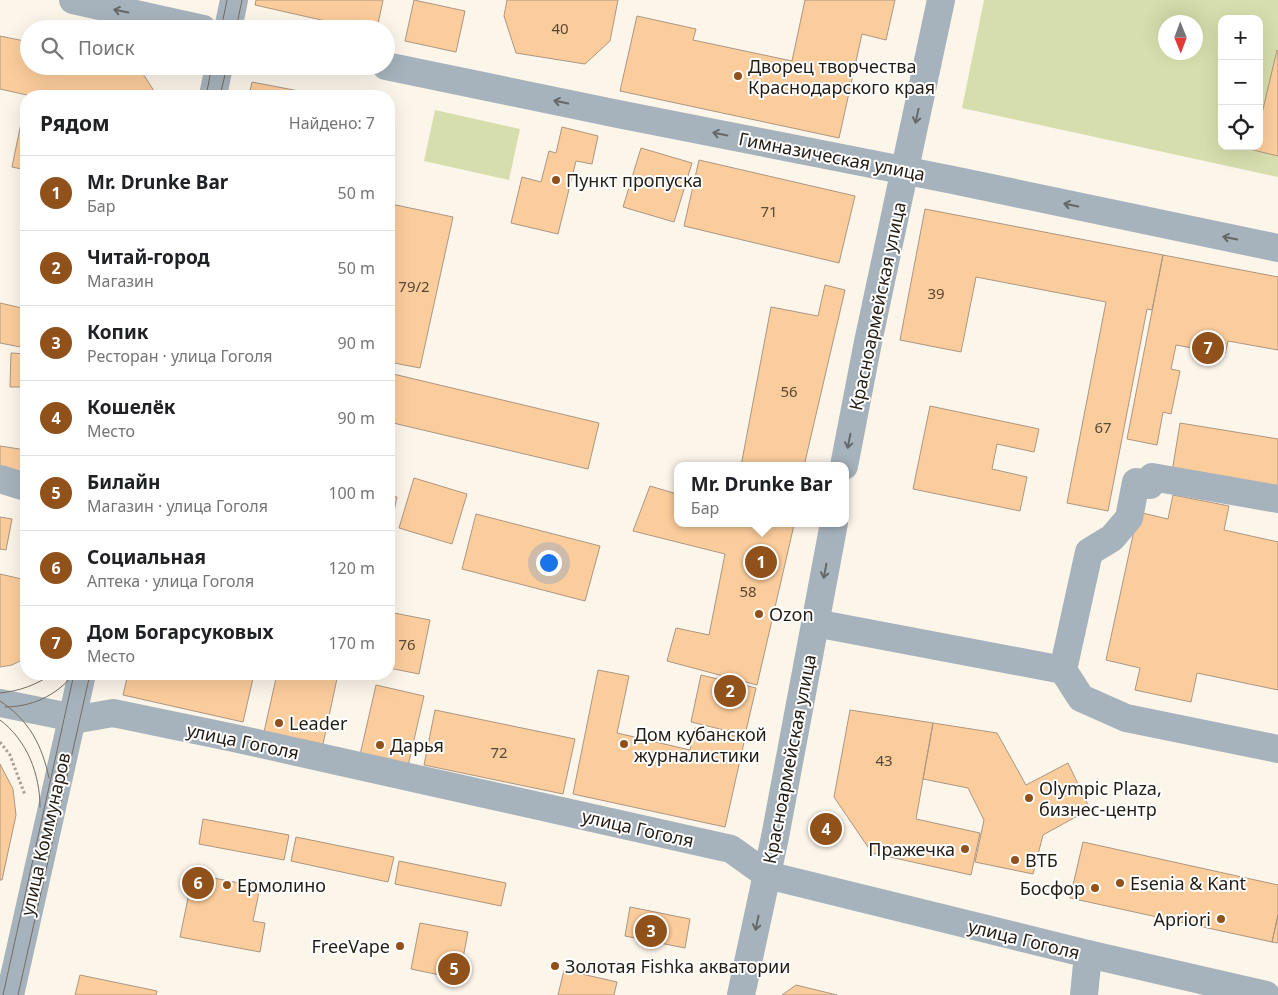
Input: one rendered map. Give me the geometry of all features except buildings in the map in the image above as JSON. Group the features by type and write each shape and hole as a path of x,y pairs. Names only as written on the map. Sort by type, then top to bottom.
{"street":[{"path":"73,0 163,20"},
{"path":"230,20 234,0"},
{"name":"Красноармейская улица","path":"845,462 868,342 941,0"},
{"name":"Гимназическая улица","path":"395,68 1278,248"},
{"path":"214,90 217,75"},
{"path":"1278,499 1152,477 1150,485 1136,482 1129,518 1112,538 1089,552 1063,670 1081,698 1126,718 1278,749"},
{"path":"0,479 20,485"},
{"name":"Красноармейская улица","path":"741,995 767,875 833,527"},
{"path":"815,623 1063,670"},
{"name":"улица Коммунаров","path":"8,979 81,680"},
{"name":"улица Гоголя","path":"0,703 79,719 113,713 234,738 732,849 767,875 1088,954 1266,995"},
{"path":"1084,995 1088,954"}],"path":[{"path":"0,742 10,755 25,793 25,802"}],"green space":[{"path":"984,0 1278,0 1278,177 962,108"},
{"path":"435,110 520,129 509,180 424,161"}],"tram line":[{"path":"223,20 227,0"},
{"path":"238,20 242,0"},
{"path":"207,90 210,75"},
{"path":"221,90 225,75"},
{"path":"0,693 28,687 42,680"},
{"path":"5,707 24,705 42,699 59,689 68,680"},
{"path":"3,995 73,680"},
{"path":"18,995 89,680"},
{"path":"0,701 19,716 33,734 49,778"},
{"path":"0,720 18,737 25,748 38,782 40,807"}],"place":[{"name":"Дворец творчества Краснодарского края","path":"738,76"},
{"name":"Пункт пропуска","path":"556,180"},
{"name":"Дом Богарсуковых","path":"1208,348"},
{"name":"Mr. Drunke Bar","path":"761,562"},
{"name":"Ozon","path":"759,614"},
{"name":"Читай-город","path":"730,691"},
{"name":"Leader","path":"279,723"},
{"name":"Дом кубанской журналистики","path":"624,744"},
{"name":"Дарья","path":"380,745"},
{"name":"Olympic Plaza, бизнес-центр","path":"1029,798"},
{"name":"Кошелёк","path":"826,829"},
{"name":"Пражечка","path":"965,849"},
{"name":"ВТБ","path":"1015,860"},
{"name":"Социальная","path":"198,883"},
{"name":"Esenia & Kant","path":"1120,883"},
{"name":"Ермолино","path":"227,885"},
{"name":"Босфор","path":"1095,888"},
{"name":"Apriori","path":"1221,919"},
{"name":"Копик","path":"651,931"},
{"name":"FreeVape","path":"400,946"},
{"name":"Золотая Fishka акватории","path":"555,966"},
{"name":"Билайн","path":"454,969"}]}
